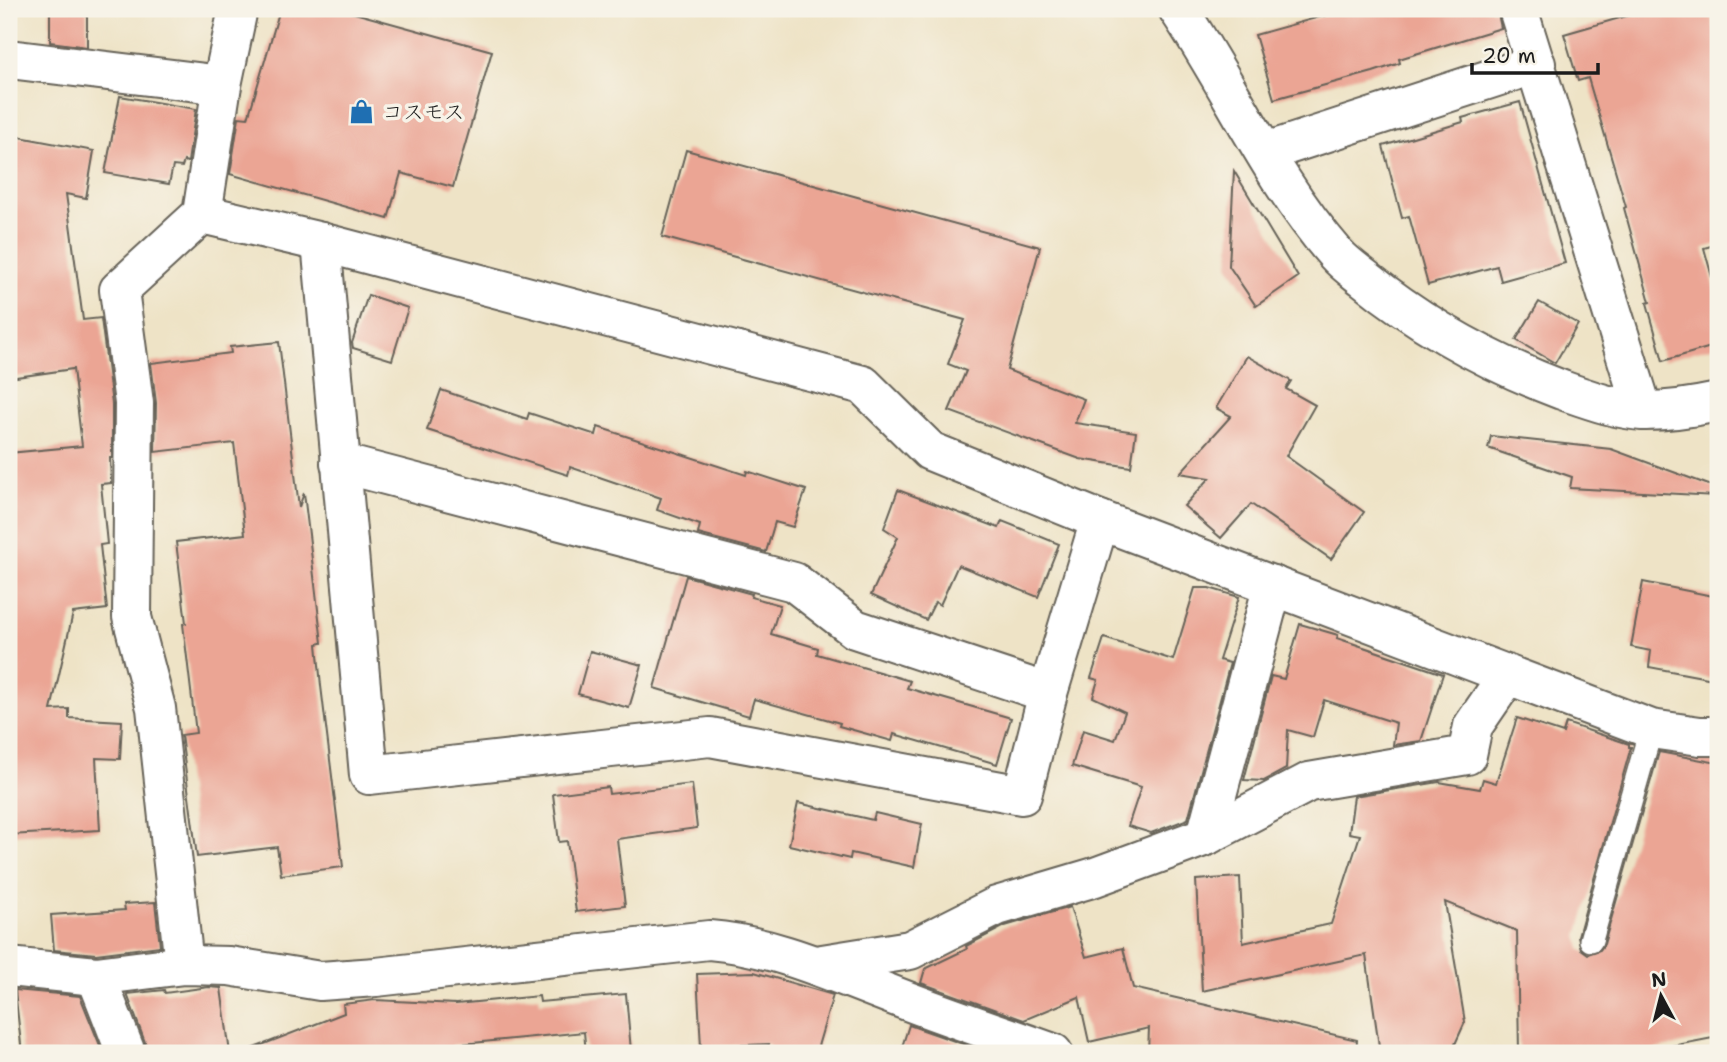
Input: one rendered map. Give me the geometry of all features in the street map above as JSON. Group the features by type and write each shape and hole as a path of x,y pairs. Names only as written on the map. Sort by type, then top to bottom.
{"street":[{"path":"184,965 156,708 132,617 134,403 119,290 202,214 222,85 238,9"},
{"path":"1178,9 1309,221 1338,257 1382,292 1446,335 1531,378 1592,401 1643,411 1697,407 1718,402"},
{"path":"1518,9 1643,411"},
{"path":"9,60 222,85"},
{"path":"1266,152 1536,64"},
{"path":"202,214 321,242 863,385 930,451 1100,520 1651,729 1718,736"},
{"path":"321,242 369,775 710,737 1022,795 1048,693 1100,520"},
{"path":"340,463 794,582 855,629 1048,693"},
{"path":"1206,836 1273,585"},
{"path":"815,965 910,950 997,906 1095,877 1206,836 1309,782 1467,755 1473,726 1508,675"},
{"path":"9,967 96,976 184,965 229,966 320,981 709,940 739,942 815,965 1053,1053"},
{"path":"96,976 126,1053"}],"lane":[{"path":"1591,940 1651,729"}],"building":[{"path":"50,9 87,9 87,47 50,42"},
{"name":"コスモス","path":"280,9 340,9 492,51 453,187 401,173 388,219 230,174 239,117 248,118"},
{"path":"1348,9 1497,9 1501,28 1399,59 1400,63 1373,72 1274,99 1255,35"},
{"path":"1651,9 1709,9 1718,42 1718,244 1704,248 1718,299 1718,345 1663,361 1624,208 1626,207 1588,78 1578,81 1564,34"},
{"path":"120,96 196,109 188,162 184,161 182,167 173,166 169,184 105,173"},
{"path":"1520,102 1565,263 1501,281 1497,266 1428,285 1409,216 1402,218 1383,146 1463,122 1462,118"},
{"path":"9,135 94,151 86,198 66,194 83,320 101,318 112,404 111,483 101,484 107,544 100,545 107,609 73,613 51,710 69,709 69,718 122,721 120,759 96,758 100,830 9,835 9,453 82,446 73,369 9,378"},
{"path":"686,150 1040,247 1007,370 1084,399 1075,423 1136,432 1131,467 1080,459 949,411 966,371 948,364 965,320 662,237"},
{"path":"1234,171 1298,277 1256,306 1229,266"},
{"path":"368,295 408,308 392,360 353,348 352,343"},
{"path":"1539,302 1578,324 1555,363 1516,340"},
{"path":"279,342 299,507 304,493 322,643 317,644 321,686 343,867 281,875 277,847 197,857 181,735 196,733 176,542 245,534 234,443 155,452 156,403 151,363 231,353 230,347"},
{"path":"1247,356 1291,381 1286,389 1315,405 1286,456 1364,512 1331,559 1251,504 1221,538 1184,506 1210,478 1180,473 1231,416 1216,408"},
{"path":"441,390 527,419 529,413 596,435 598,427 746,475 747,471 806,490 793,527 775,522 766,552 698,534 700,525 657,510 661,498 570,467 568,475 427,430"},
{"path":"1491,436 1611,449 1717,488 1716,496 1570,488 1572,477 1488,448"},
{"path":"898,490 999,528 1002,521 1059,544 1038,597 958,565 940,605 935,602 926,620 871,595 898,537 884,528"},
{"path":"686,576 752,594 751,597 780,605 771,634 818,648 817,654 910,681 907,688 1011,718 997,764 894,734 892,741 754,699 749,716 654,688"},
{"path":"1643,582 1718,597 1718,652 1713,679 1649,667 1651,651 1631,647"},
{"path":"1195,588 1209,588 1239,597 1219,660 1230,663 1188,819 1151,833 1128,826 1141,787 1072,766 1083,730 1115,740 1125,712 1093,697 1098,680 1091,678 1104,638 1173,660"},
{"path":"1300,624 1338,635 1337,638 1443,674 1421,741 1393,745 1396,723 1324,700 1313,737 1288,730 1286,769 1264,781 1244,780 1271,676 1284,679"},
{"path":"590,651 642,665 629,708 578,694"},
{"path":"1517,718 1563,733 1566,723 1629,744 1631,747 1578,936 1581,949 1588,954 1600,950 1604,944 1659,752 1718,763 1718,1037 1636,1053 1519,1053 1517,931 1445,902 1465,1022 1451,1053 1380,1053 1366,955 1202,991 1196,880 1240,877 1243,943 1331,924 1360,835 1349,833 1354,796 1439,782 1480,789 1483,779 1496,783"},
{"path":"692,784 697,828 617,839 625,906 576,912 567,841 559,842 553,794 608,787 609,794"},
{"path":"798,803 873,820 875,813 922,824 914,867 851,853 850,859 789,845"},
{"path":"155,902 160,946 96,954 54,950 51,915 125,910 124,904"},
{"path":"1070,907 1086,957 1123,948 1133,988 1357,1040 1356,1053 1148,1053 1149,1028 1089,1042 1079,997 1024,1020 921,983 925,969 967,949 966,946 1005,926"},
{"path":"754,972 833,995 816,1053 767,1053 769,1044 701,1047 697,974"},
{"path":"221,988 230,1053 147,1053 127,994 164,990 165,993"},
{"path":"15,990 80,996 103,1053 22,1053"},
{"path":"626,994 631,1051 586,1053 584,1032 452,1045 451,1053 246,1053 344,1013 343,1004 375,1000 456,1004 539,996 540,1002"},
{"path":"909,1025 977,1049 976,1053 900,1053"}],"place":[{"name":"コスモス","path":"362,112"}]}
